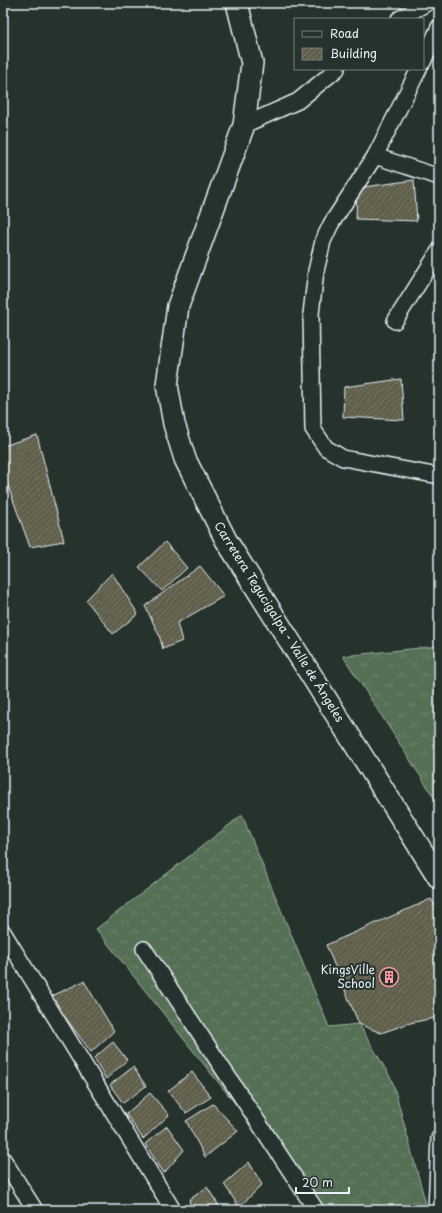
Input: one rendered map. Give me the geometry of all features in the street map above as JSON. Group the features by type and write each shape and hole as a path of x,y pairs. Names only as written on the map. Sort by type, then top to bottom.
{"main road":[{"name":"Carretera Tegucigalpa - Valle de Ángeles","path":"237,3 252,64 244,125 178,306 167,385 174,424 184,459 226,540 439,878"}],"street":[{"path":"401,13 428,3"},
{"path":"424,60 439,27"},
{"path":"244,125 298,101 336,70"},
{"path":"418,70 375,156 331,224 323,241 316,271 312,314 313,429 326,448 342,458 439,476"},
{"path":"375,156 439,177"},
{"path":"395,321 439,251"},
{"path":"3,932 173,1210"},
{"path":"144,948 316,1210"},
{"path":"436,1210 439,1138"},
{"path":"3,1159 35,1210"}],"green space":[{"path":"439,646 439,805 343,656"},
{"path":"242,815 329,1027 359,1024 392,1080 427,1208 416,1210 320,1210 96,929"}],"building":[{"path":"414,180 417,221 356,219 357,188"},
{"path":"401,379 404,420 343,417 344,387"},
{"path":"37,435 64,541 30,547 3,472 3,446"},
{"path":"165,542 187,568 162,591 139,567"},
{"path":"200,566 224,596 177,623 182,641 163,649 159,635 145,606"},
{"path":"112,573 138,614 113,634 86,600"},
{"name":"KingsVille School","path":"431,899 439,912 439,1017 410,1023 381,1033 359,1024 326,945"},
{"path":"84,981 114,1031 91,1052 50,997"},
{"path":"113,1042 127,1060 106,1079 94,1058"},
{"path":"133,1067 146,1086 123,1103 110,1085"},
{"path":"192,1072 211,1097 186,1113 168,1091"},
{"path":"150,1093 169,1115 143,1139 126,1114"},
{"path":"213,1104 238,1131 205,1157 186,1121"},
{"path":"167,1126 184,1150 164,1173 145,1144"},
{"path":"249,1162 262,1185 239,1207 224,1184"},
{"path":"207,1187 219,1206 213,1210 192,1210 189,1200"}],"place":[{"name":"KingsVille School","path":"389,977"}]}
